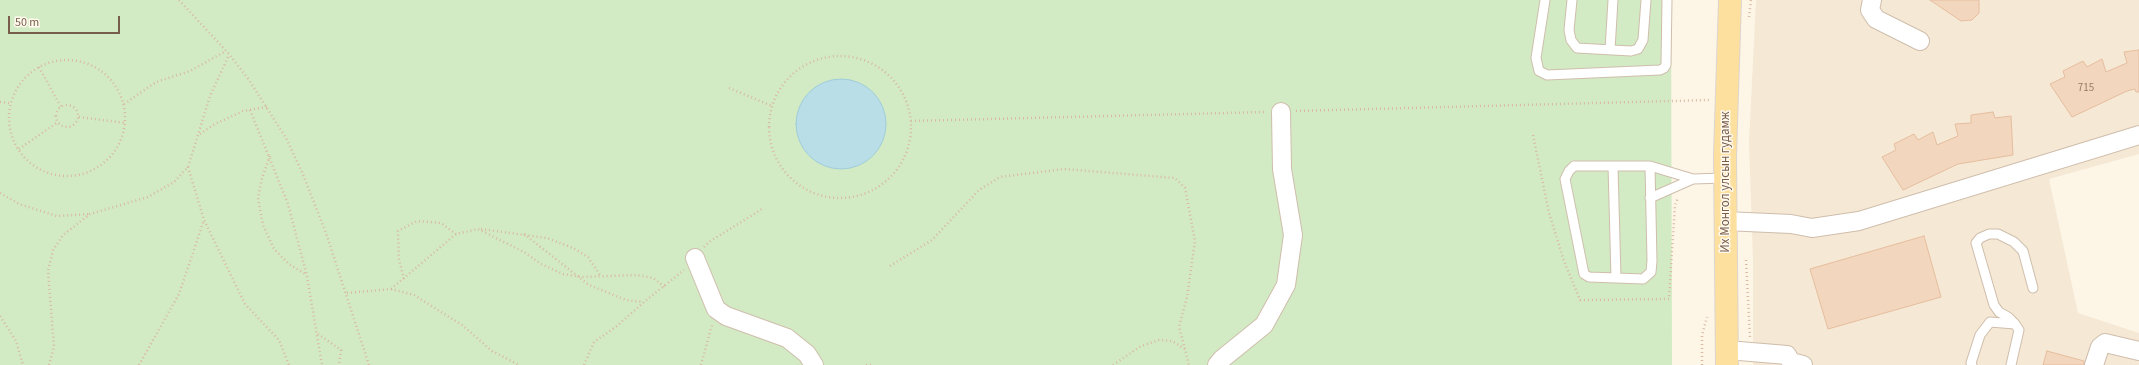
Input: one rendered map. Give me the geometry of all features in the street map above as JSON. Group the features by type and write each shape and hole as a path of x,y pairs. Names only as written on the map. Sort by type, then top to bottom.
{"main road":[{"name":"Их Монгол улсын гудамж","path":"1727,358 1725,178 1730,0"}],"street":[{"path":"1872,0 1870,10 1876,19 1920,41"},
{"path":"1217,365 1222,359 1264,324 1286,285 1293,235 1282,169 1280,112"},
{"path":"1725,221 1791,224 1812,228 1859,220 2139,135"},
{"path":"695,258 716,310 726,316 787,338 806,354 814,365"},
{"path":"2094,365 2100,347 2105,344 2139,352"},
{"path":"1727,358 1751,352 1787,355 1795,364"}],"lane":[{"path":"1545,0 1536,58 1540,71 1547,75 1660,70 1664,68 1666,65 1667,0"},
{"path":"1572,0 1569,30 1570,40 1577,48 1610,50 1638,49 1644,40 1646,0"},
{"path":"1610,50 1613,0"},
{"path":"1650,166 1651,272 1643,279 1589,277 1584,274 1565,179 1569,171 1574,166 1650,166 1693,179 1725,178"},
{"path":"1613,166 1616,278"},
{"path":"1650,198 1693,179"},
{"path":"2011,365 2018,330 2016,324 1999,312 1994,305 1976,243 1980,238 1989,234 1998,234 2014,242 2023,251 2033,288"},
{"path":"1972,365 1971,363 1980,335 1990,322 2016,324"}],"path":[{"path":"179,0 229,54 267,107 286,138 302,172 346,293 369,365"},
{"path":"1749,21 1751,0"},
{"path":"124,104 156,82 190,71 226,51"},
{"path":"0,193 19,204 57,216 90,214 148,197 174,182 188,167 200,134 210,96 229,54"},
{"path":"828,57 851,57 873,64 892,79 905,98 911,121 909,144 900,166 884,183 863,194 840,198 816,194 796,183 780,165 770,144 769,121 772,106 774,98 787,79 806,64 828,57"},
{"path":"67,59 87,62 104,72 117,86 124,104 126,124 120,142 110,158 94,170 76,176 57,176 39,169 24,157 18,149 13,141 8,123 10,103 18,85 31,71 48,62 67,59"},
{"path":"39,67 61,107"},
{"path":"728,88 772,106"},
{"path":"911,121 1716,100"},
{"path":"0,102 10,103"},
{"path":"68,105 75,107 79,117 72,126 64,127 58,122 57,112 61,107 68,105"},
{"path":"200,134 215,124 243,111 267,107"},
{"path":"250,110 270,156 288,204 307,276 322,365"},
{"path":"79,117 126,124"},
{"path":"18,149 58,122"},
{"path":"270,156 262,178 258,198 263,225 274,249 289,264 307,276"},
{"path":"188,167 204,220 245,304 279,340 289,365"},
{"path":"890,266 932,240 979,190 1000,177 1064,169 1175,178 1185,188 1195,241 1187,297 1179,327 1189,365"},
{"path":"695,258 709,242 762,209"},
{"path":"49,365 54,348 48,271 53,250 63,235 90,214"},
{"path":"138,365 179,294 204,220"},
{"path":"404,279 398,260 398,231 417,221 441,223 456,234"},
{"path":"391,289 456,234 478,229 547,238 573,248 588,257 600,275"},
{"path":"478,229 524,252 541,264 563,274 581,277 600,275 637,275 653,278 665,287"},
{"path":"524,234 561,265 581,277 589,285 609,295 626,300 644,302"},
{"path":"1746,258 1751,352"},
{"path":"584,365 594,342 617,326 644,302 670,282"},
{"path":"346,293 391,289 414,295 462,325 492,351 520,365"},
{"path":"700,365 716,310"},
{"path":"0,316 16,341 23,365"},
{"path":"317,334 341,350 339,365"},
{"path":"1113,365 1141,346 1159,340 1172,341 1185,349"},
{"path":"866,365 873,365"}],"shaded area":[{"path":"1756,0 2139,0 2139,154 2049,179 2078,313 2139,333 2139,365 1753,365 1753,260 1749,142"}],"green space":[{"path":"0,0 1671,0 1672,365 0,365"}],"water":[{"path":"841,79 858,83 873,92 882,107 886,124 882,141 873,156 858,165 841,169 824,165 809,156 800,141 796,124 800,107 809,92 824,83"}],"building":[{"path":"1930,0 1979,0 1979,13 1972,20 1961,21"},
{"path":"2139,50 2139,92 2136,92 2135,89 2127,91 2072,117 2050,84 2065,77 2063,71 2083,61 2087,67 2102,59 2106,72 2127,63 2124,52"},
{"path":"1993,112 1995,118 2011,116 2013,155 1958,164 1903,190 1882,157 1896,150 1894,144 1914,134 1918,140 1933,132 1937,145 1958,136 1955,124 1971,123 1971,115"},
{"path":"1924,236 1941,297 1828,329 1810,269"},
{"path":"2047,351 2084,361 2084,365 2043,365"}]}
